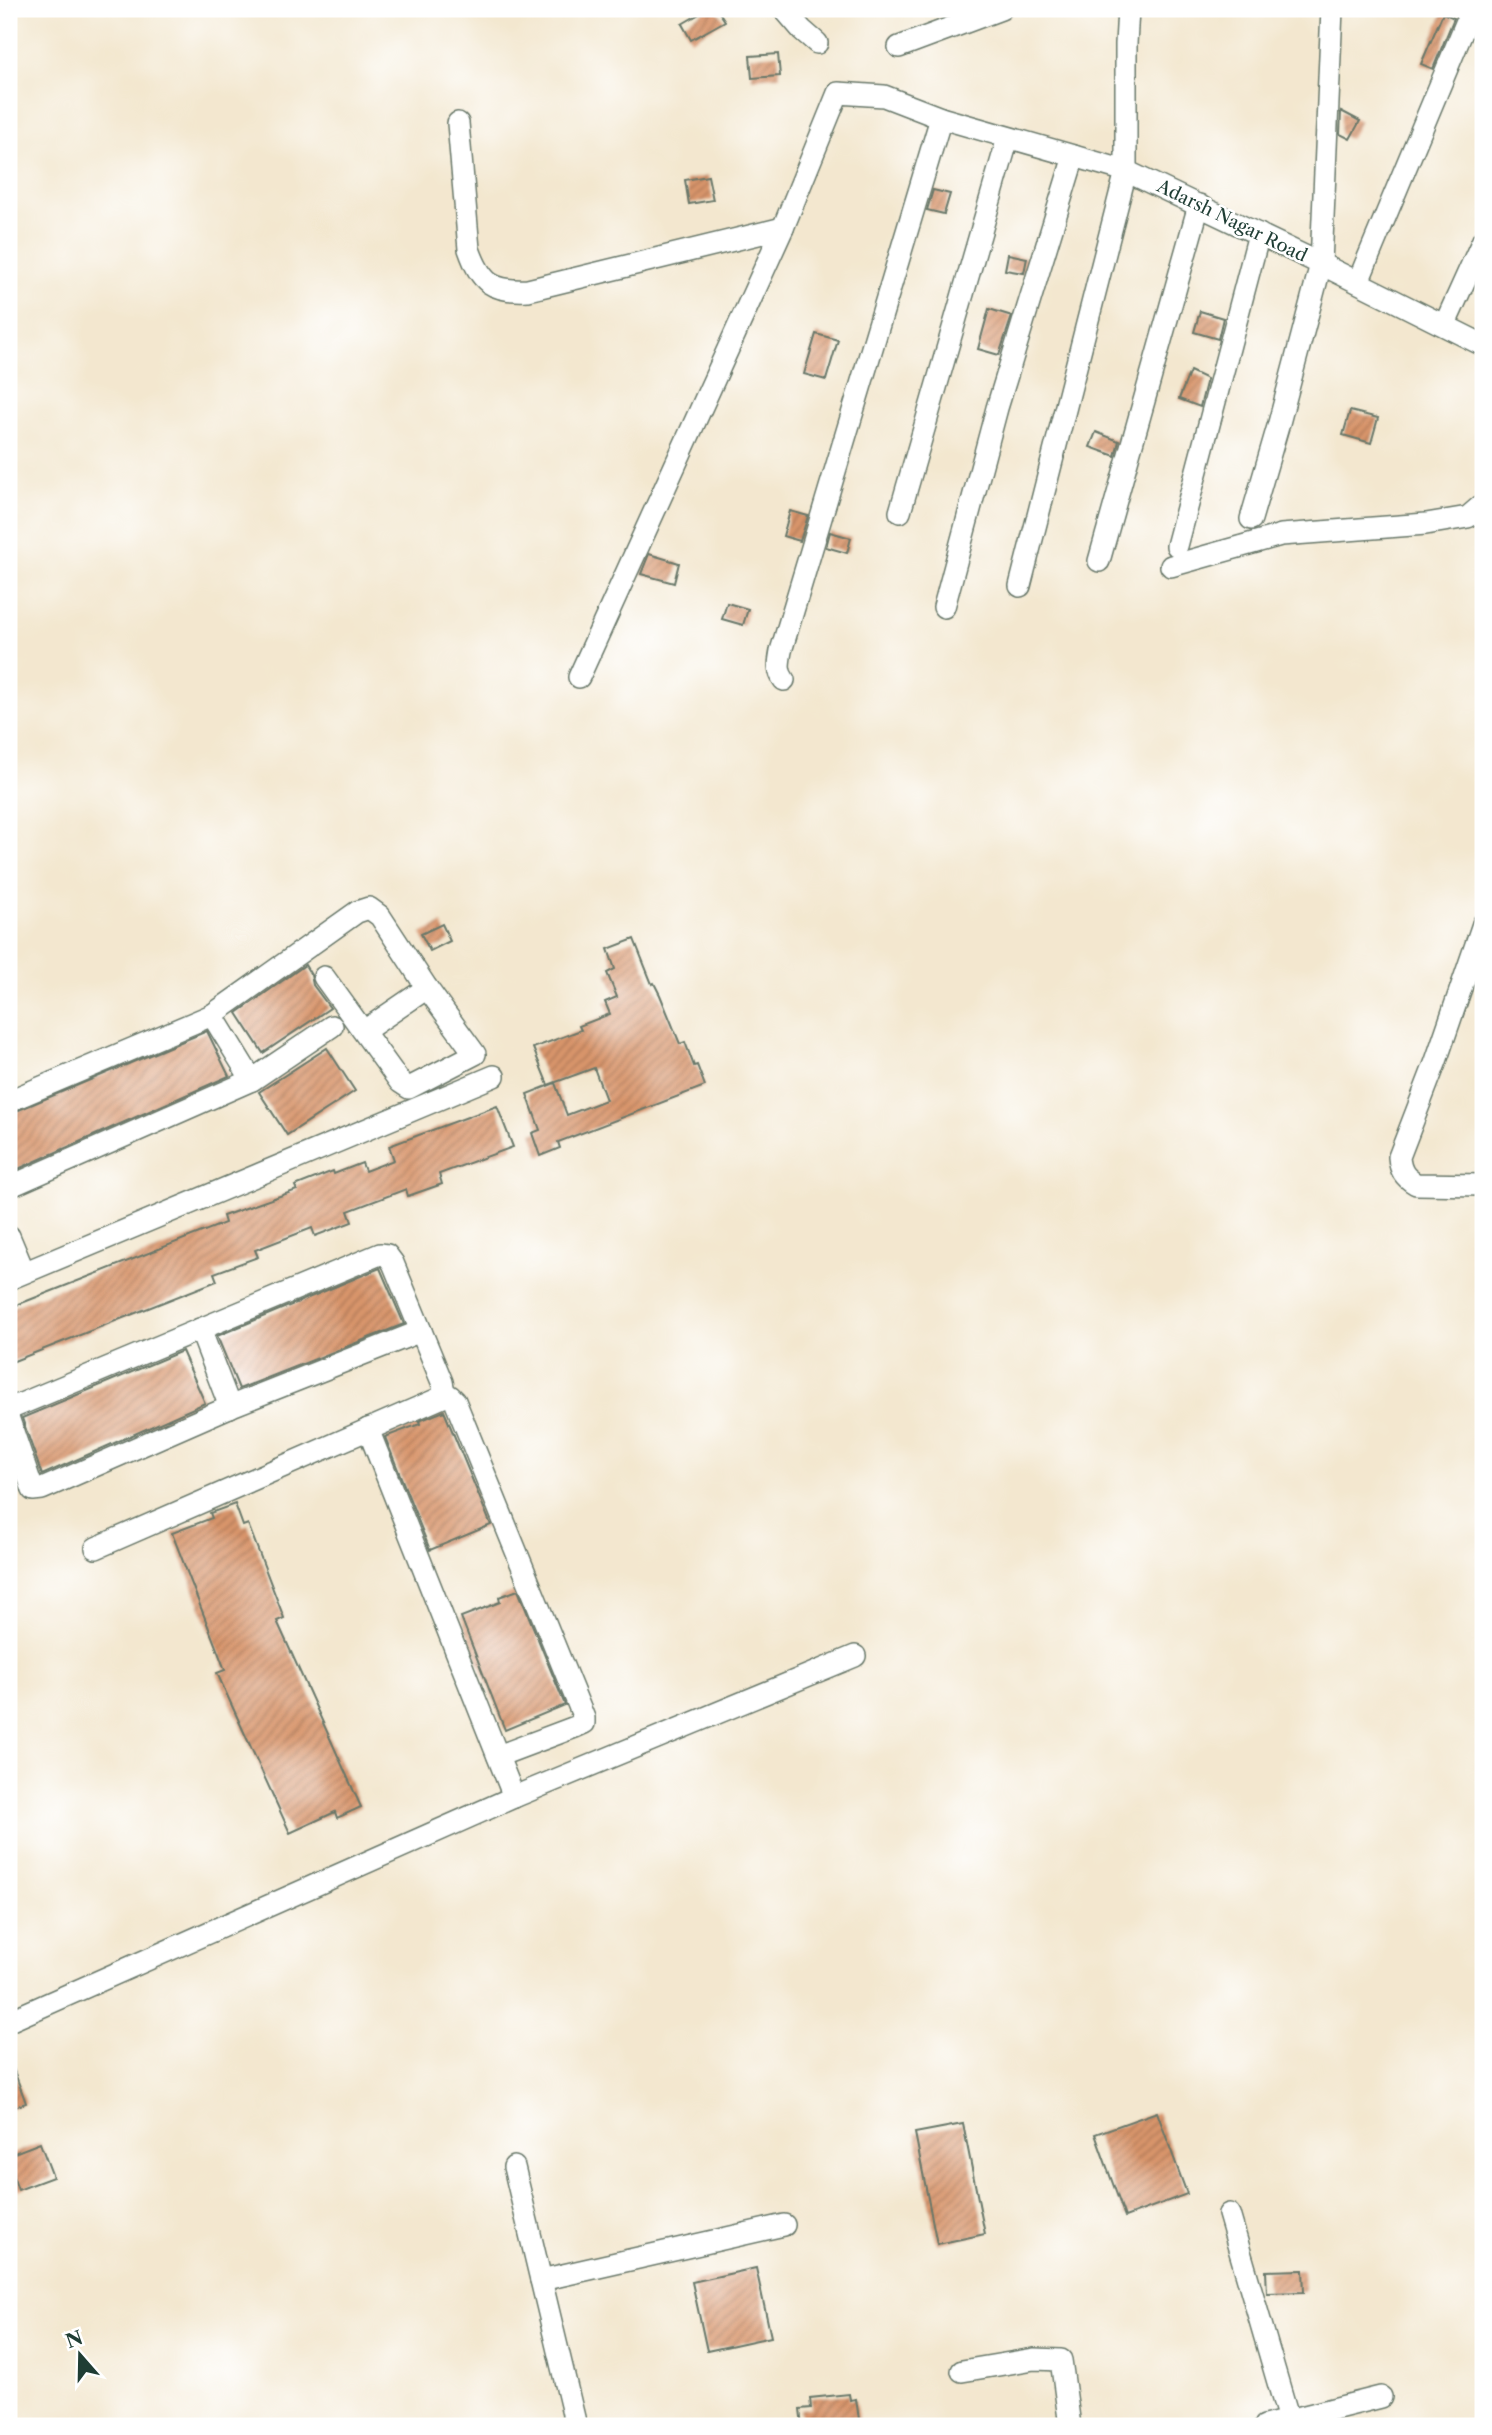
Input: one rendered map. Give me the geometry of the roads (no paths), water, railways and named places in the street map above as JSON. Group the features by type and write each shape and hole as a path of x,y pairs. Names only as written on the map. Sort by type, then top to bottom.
{"street":[{"path":"784,9 817,43"},
{"path":"899,47 1002,9"},
{"path":"1020,586 1126,171 1128,9"},
{"path":"1251,519 1321,264 1332,9"},
{"path":"1359,282 1471,11"},
{"name":"Adarsh Nagar Road","path":"783,228 838,93 884,96 941,118 1126,171 1359,282 1483,345"},
{"path":"784,680 779,666 781,652 941,118"},
{"path":"458,123 469,249 484,280 497,288 528,290 783,228"},
{"path":"900,512 1009,138"},
{"path":"944,607 997,408 1074,156"},
{"path":"1099,561 1199,205"},
{"path":"579,677 783,228"},
{"path":"1259,234 1174,556 1281,535 1426,524 1468,517 1483,504"},
{"path":"1445,324 1483,240"},
{"path":"9,1101 212,1015 357,912 369,908 380,916 427,988 475,1054 409,1088"},
{"path":"1483,924 1436,1061 1399,1157 1400,1168 1407,1179 1416,1184 1483,1185"},
{"path":"324,977 400,1082 409,1088 419,1107"},
{"path":"364,1031 427,988"},
{"path":"212,1015 252,1080"},
{"path":"9,1187 252,1080 332,1027"},
{"path":"9,1236 16,1276 494,1076"},
{"path":"9,1409 380,1254 387,1255 393,1263 445,1396"},
{"path":"200,1329 230,1407"},
{"path":"9,1420 33,1490 42,1489 230,1407 421,1331"},
{"path":"96,1548 450,1396 455,1401 584,1718 584,1723 498,1756"},
{"path":"368,1429 514,1797"},
{"path":"9,2021 514,1797 855,1656"},
{"path":"514,2167 576,2426"},
{"path":"1229,2214 1289,2420"},
{"path":"541,2280 783,2225"},
{"path":"962,2371 1034,2359 1061,2360 1070,2426"},
{"path":"1265,2426 1381,2397"}]}
